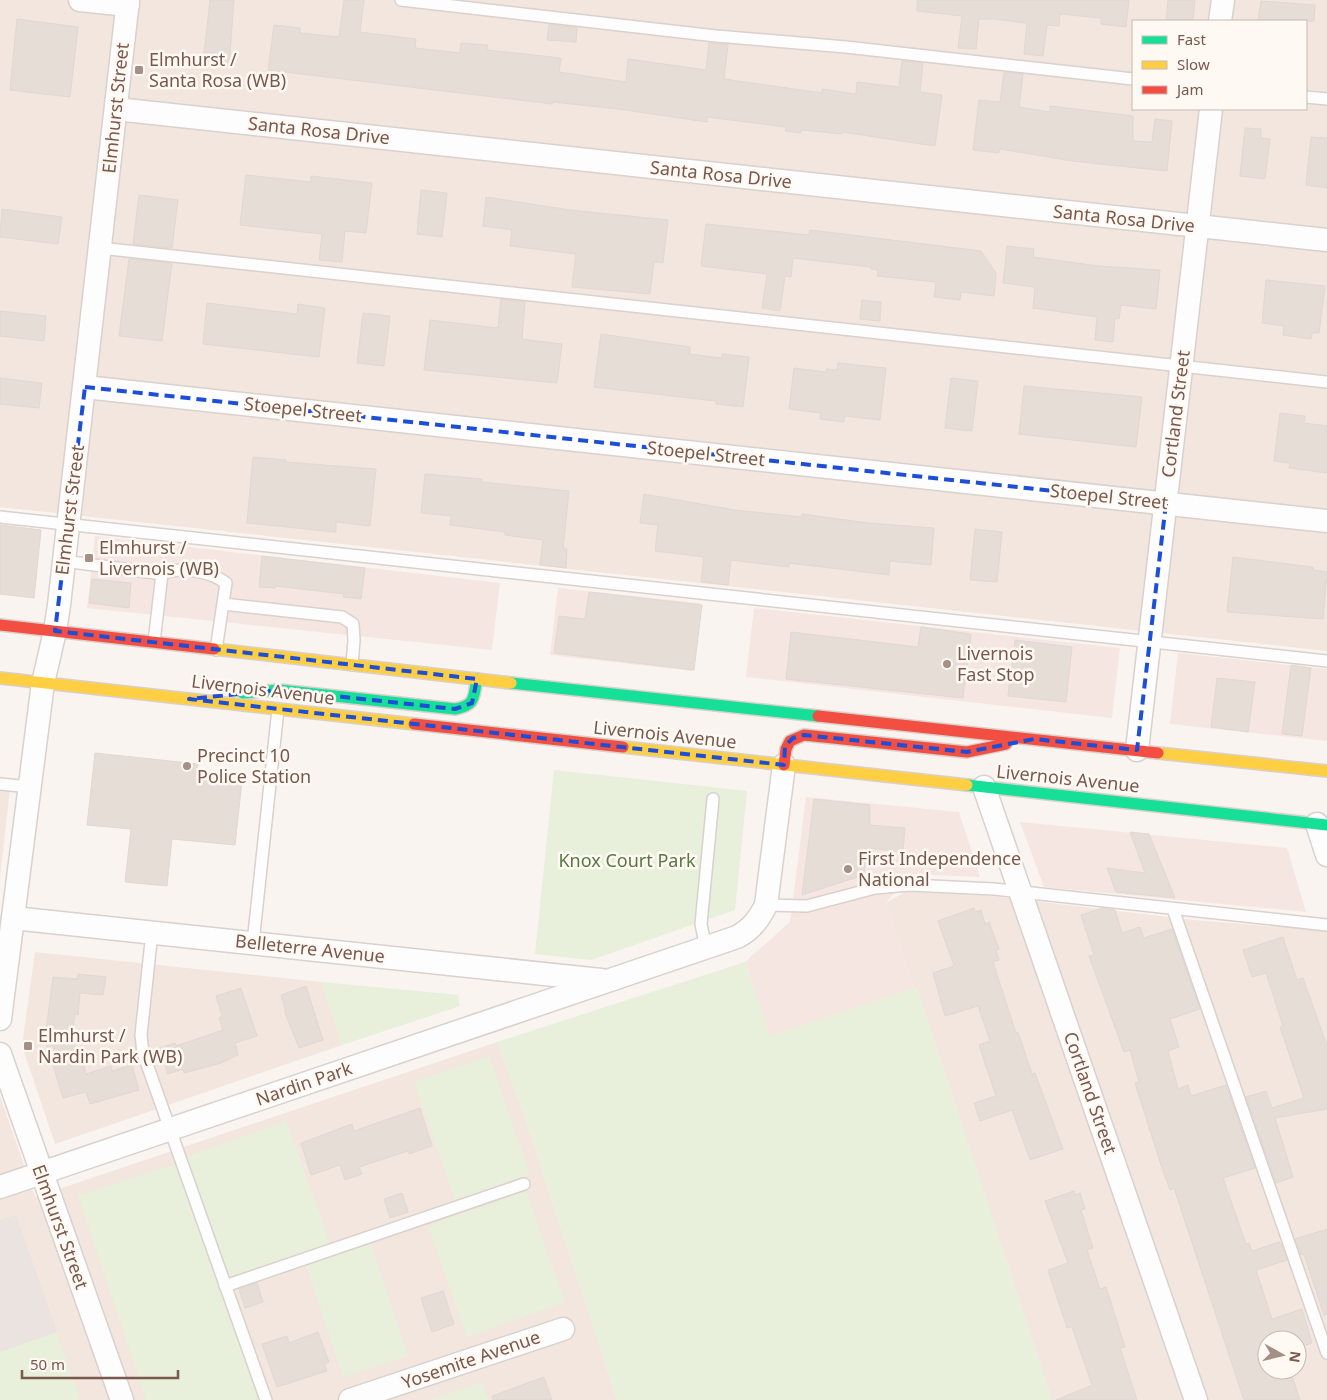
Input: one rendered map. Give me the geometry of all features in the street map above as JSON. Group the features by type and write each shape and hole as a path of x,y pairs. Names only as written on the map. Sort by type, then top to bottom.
{"main road":[{"name":"Livernois Avenue","path":"0,624 476,679 1327,770"},
{"name":"Livernois Avenue","path":"0,678 1322,824"},
{"path":"189,699 280,690 455,708 467,707 472,703 476,679"},
{"path":"784,765 785,746 793,738 804,735 967,752 1034,739"}],"street":[{"path":"80,0 128,3"},
{"path":"1220,20 1223,0"},
{"name":"Elmhurst Street","path":"0,1019 43,683 55,631 64,561 128,3"},
{"name":"Santa Rosa Drive","path":"116,109 1327,240"},
{"name":"Cortland Street","path":"1138,750 1211,110"},
{"name":"Stoepel Street","path":"85,387 1327,521"},
{"path":"766,905 784,765"},
{"name":"Cortland Street","path":"984,787 1196,1400"},
{"path":"1322,824 1327,855"},
{"name":"Nardin Park","path":"0,1187 737,937 748,931 757,922 766,905"},
{"name":"Belleterre Avenue","path":"13,918 607,981"},
{"name":"Elmhurst Street","path":"0,1054 122,1400"},
{"name":"Yosemite Avenue","path":"350,1400 563,1329"}],"lane":[{"path":"401,0 716,36 846,47 1132,79"},
{"path":"1307,96 1327,99"},
{"path":"100,248 1327,382"},
{"path":"0,517 1327,661"},
{"path":"64,561 162,574 171,570 214,574 226,583 216,650"},
{"path":"154,643 162,574"},
{"path":"223,604 342,617 353,624 352,665"},
{"path":"253,943 280,690"},
{"path":"0,784 30,787"},
{"path":"706,948 702,924 713,799"},
{"path":"766,905 807,906 875,888 910,885 1021,893 1327,925"},
{"path":"1173,909 1327,1353"},
{"path":"152,932 141,1035 143,1053 266,1400"},
{"path":"225,1286 524,1184"}],"highlighted area":[{"path":"85,387 1166,503 1137,750 1034,739 967,752 804,735 793,738 785,746 784,765 189,699 279,690 455,709 472,703 477,679 55,631"}],"shaded area":[{"path":"0,0 1327,0 1327,651 0,507"},
{"path":"95,536 500,583 492,650 87,608"},
{"path":"558,588 700,603 692,671 550,655"},
{"path":"754,608 1120,648 1112,718 746,677"},
{"path":"1178,653 1327,669 1327,741 1170,724"},
{"path":"0,779 11,780 0,877"},
{"path":"806,797 959,812 980,877 909,874 886,903 914,989 770,1038 745,962 790,922"},
{"path":"1020,822 1287,848 1306,912 1044,887"},
{"path":"905,892 983,895 1194,920 1327,931 1327,1400 1052,1400 917,988 914,989 886,903"},
{"path":"35,952 321,982 342,1045 55,1144 22,1046"},
{"path":"497,1042 525,1117 617,1400 0,1400 0,1096 35,1197"},
{"path":"16,1215 57,1332 0,1352 0,1220"}],"green space":[{"name":"Knox Court Park","path":"554,770 747,791 735,910 591,960 535,954"},
{"path":"745,962 770,1036 917,987 1052,1400 617,1400 525,1117 497,1042"},
{"path":"321,982 458,995 460,1006 342,1045"},
{"path":"489,1056 530,1174 455,1200 414,1082"},
{"path":"286,1121 330,1243 230,1279 186,1157"},
{"path":"181,1162 260,1400 146,1400 78,1196"},
{"path":"526,1191 565,1302 467,1337 428,1226"},
{"path":"371,1244 408,1356 343,1377 306,1265"},
{"path":"57,1332 80,1400 0,1400 0,1352"},
{"path":"482,1382 489,1400 430,1400"}],"building":[{"path":"210,0 234,0 229,66 203,63"},
{"path":"344,0 364,0 360,32 416,39 415,48 460,53 461,43 488,45 487,50 561,58 559,72 626,82 628,59 706,70 709,43 728,45 724,79 822,93 822,89 856,94 857,82 899,87 902,61 923,63 920,92 942,95 935,146 842,132 842,134 801,130 801,133 785,131 786,127 707,117 707,122 618,109 553,102 552,104 268,70 274,25 300,28 300,33 339,37"},
{"path":"917,0 1129,0 1126,27 1101,24 1101,18 1060,14 1059,26 1047,25 1043,56 1024,54 1027,23 994,19 979,19 976,49 958,48 962,16 917,11"},
{"path":"1168,0 1195,0 1193,20 1166,20"},
{"path":"1261,1 1315,5 1314,21 1258,20"},
{"path":"17,19 78,27 70,97 10,90"},
{"path":"549,24 577,28 576,42 547,40"},
{"path":"1004,72 1023,74 1019,107 1050,112 1050,106 1133,116 1133,141 1152,142 1155,119 1172,121 1167,171 1072,161 1000,149 999,153 973,150 979,100 1000,102"},
{"path":"1245,128 1261,129 1261,138 1270,139 1265,179 1240,176"},
{"path":"1311,137 1327,138 1327,188 1306,185"},
{"path":"246,175 311,182 311,176 372,183 366,233 345,231 342,262 319,260 322,234 240,225"},
{"path":"421,190 447,193 442,237 417,234"},
{"path":"139,195 178,200 172,248 133,244"},
{"path":"486,197 570,210 668,220 663,263 654,262 650,294 572,287 576,254 510,246 512,230 483,226"},
{"path":"2,209 62,217 58,244 0,237"},
{"path":"706,224 809,235 810,230 981,251 996,273 994,296 961,292 960,300 934,297 936,282 877,276 878,270 871,269 871,267 793,258 791,277 785,276 780,311 762,308 767,274 701,266"},
{"path":"1007,246 1034,249 1033,257 1098,266 1160,270 1156,309 1121,305 1119,319 1115,318 1113,342 1095,340 1097,317 1033,308 1035,287 1003,283"},
{"path":"129,259 172,263 162,341 119,336"},
{"path":"1266,280 1325,286 1319,333 1312,333 1311,339 1283,335 1284,326 1262,323"},
{"path":"501,299 525,302 522,339 562,344 557,383 424,370 430,320 498,328"},
{"path":"862,300 881,302 880,321 860,319"},
{"path":"207,303 297,314 298,304 325,308 319,357 203,344"},
{"path":"0,311 46,316 44,341 0,336"},
{"path":"363,313 390,316 384,366 357,363"},
{"path":"601,334 690,347 690,354 722,358 722,354 749,357 743,407 716,404 716,401 594,387"},
{"path":"838,363 886,368 880,420 845,416 844,422 820,419 821,413 789,409 794,368 826,372 826,369 837,370"},
{"path":"0,378 42,383 39,408 0,404"},
{"path":"951,378 978,381 972,431 945,428"},
{"path":"1024,386 1142,397 1136,447 1019,434"},
{"path":"1280,413 1305,416 1304,423 1327,426 1327,473 1289,468 1290,463 1274,461"},
{"path":"253,457 286,460 285,462 376,469 370,526 336,522 336,532 247,523"},
{"path":"425,474 482,479 482,482 569,491 563,548 567,549 566,568 540,565 543,540 505,535 505,532 450,525 451,516 421,513"},
{"path":"644,494 735,510 802,517 802,514 868,523 934,528 931,565 890,561 889,575 789,563 789,567 731,560 728,585 701,582 704,557 655,551 658,525 640,523"},
{"path":"0,525 41,530 34,598 0,594"},
{"path":"975,529 1002,532 997,582 970,580"},
{"path":"262,556 365,568 361,599 343,597 344,594 275,586 275,588 259,587"},
{"path":"1233,557 1313,567 1313,570 1327,572 1323,619 1227,612"},
{"path":"92,579 131,583 129,608 89,603"},
{"path":"589,592 702,605 694,670 554,653 559,616 585,619"},
{"path":"921,627 971,634 963,698 786,679 791,632 918,647"},
{"path":"1015,640 1072,647 1066,702 1008,696"},
{"path":"1291,665 1311,668 1302,736 1282,734"},
{"path":"1217,678 1255,682 1248,732 1211,727"},
{"path":"95,753 198,764 197,776 242,781 235,845 172,839 167,886 125,882 131,829 87,825"},
{"path":"814,799 870,805 870,825 905,828 903,852 866,848 864,875 802,895"},
{"path":"1130,832 1149,834 1175,898 1116,892 1107,868 1145,873"},
{"path":"974,908 975,912 981,910 985,924 989,922 999,949 996,951 999,960 993,962 1016,1033 1018,1032 1032,1074 1035,1073 1063,1149 1030,1160 1012,1110 980,1121 974,1103 996,1096 979,1045 990,1041 978,1006 945,1016 933,973 954,966 938,921"},
{"path":"1102,908 1115,910 1122,933 1140,927 1144,938 1172,929 1200,1009 1170,1019 1179,1047 1168,1051 1178,1089 1188,1085 1191,1096 1226,1085 1255,1168 1223,1178 1246,1244 1249,1243 1252,1251 1279,1242 1287,1260 1256,1270 1272,1319 1302,1309 1312,1343 1307,1345 1307,1330 1257,1330 1257,1380 1293,1380 1300,1400 1244,1400 1174,1188 1170,1190 1161,1165 1135,1083 1139,1082 1130,1050 1124,1052 1089,956 1094,955 1081,915"},
{"path":"1283,937 1297,980 1303,978 1327,1046 1327,1109 1275,1118 1293,1177 1276,1183 1246,1097 1266,1091 1272,1108 1304,1098 1280,1027 1283,1026 1266,973 1252,977 1243,950"},
{"path":"78,974 106,977 103,995 80,993 78,1015 75,1014 72,1036 78,1058 82,1057 86,1074 111,1066 112,1071 132,1065 139,1090 90,1104 86,1092 63,1098 45,1039 53,977 77,979"},
{"path":"306,986 323,1040 299,1048 285,1013 281,995"},
{"path":"241,988 257,1036 235,1043 238,1055 221,1063 184,1073 183,1069 168,1074 159,1048 175,1043 176,1046 223,1030 219,1018 222,1016 216,996"},
{"path":"420,1108 432,1146 409,1154 408,1151 359,1167 362,1174 345,1180 340,1165 311,1175 301,1143 352,1124 354,1131"},
{"path":"1074,1191 1075,1195 1080,1193 1085,1209 1081,1210 1093,1248 1087,1250 1100,1289 1106,1287 1125,1347 1120,1348 1137,1400 1056,1400 1092,1385 1072,1327 1067,1328 1048,1270 1068,1263 1045,1201"},
{"path":"402,1193 408,1212 390,1218 384,1199"},
{"path":"1327,1229 1327,1314 1324,1315 1304,1254 1301,1255 1295,1239"},
{"path":"257,1283 263,1302 245,1308 239,1289"},
{"path":"443,1291 454,1324 432,1332 421,1298"},
{"path":"318,1332 329,1362 324,1364 327,1371 277,1387 262,1344 287,1336 289,1343"},
{"path":"544,1377 552,1400 493,1400 492,1396"}],"traffic: fast":[{"path":"243,693 279,690 455,709 470,703 474,696 477,679"},
{"path":"511,683 818,716"},
{"path":"967,785 1327,825"}],"traffic: slow":[{"path":"214,649 511,683"},
{"path":"0,678 414,724"},
{"path":"623,747 967,785"},
{"path":"1158,753 1327,771"}],"traffic: jam":[{"path":"0,625 214,649"},
{"path":"818,716 1158,753"},
{"path":"414,724 623,747"},
{"path":"784,765 786,749 790,741 804,735 967,752 1006,744"}],"place":[{"name":"Elmhurst / Santa Rosa (WB)","path":"139,70"},
{"name":"Elmhurst / Livernois (WB)","path":"89,558"},
{"name":"Livernois Fast Stop","path":"947,664"},
{"name":"Precinct 10 Police Station","path":"187,766"},
{"name":"First Independence National","path":"848,869"},
{"name":"Elmhurst / Nardin Park (WB)","path":"28,1046"}]}
